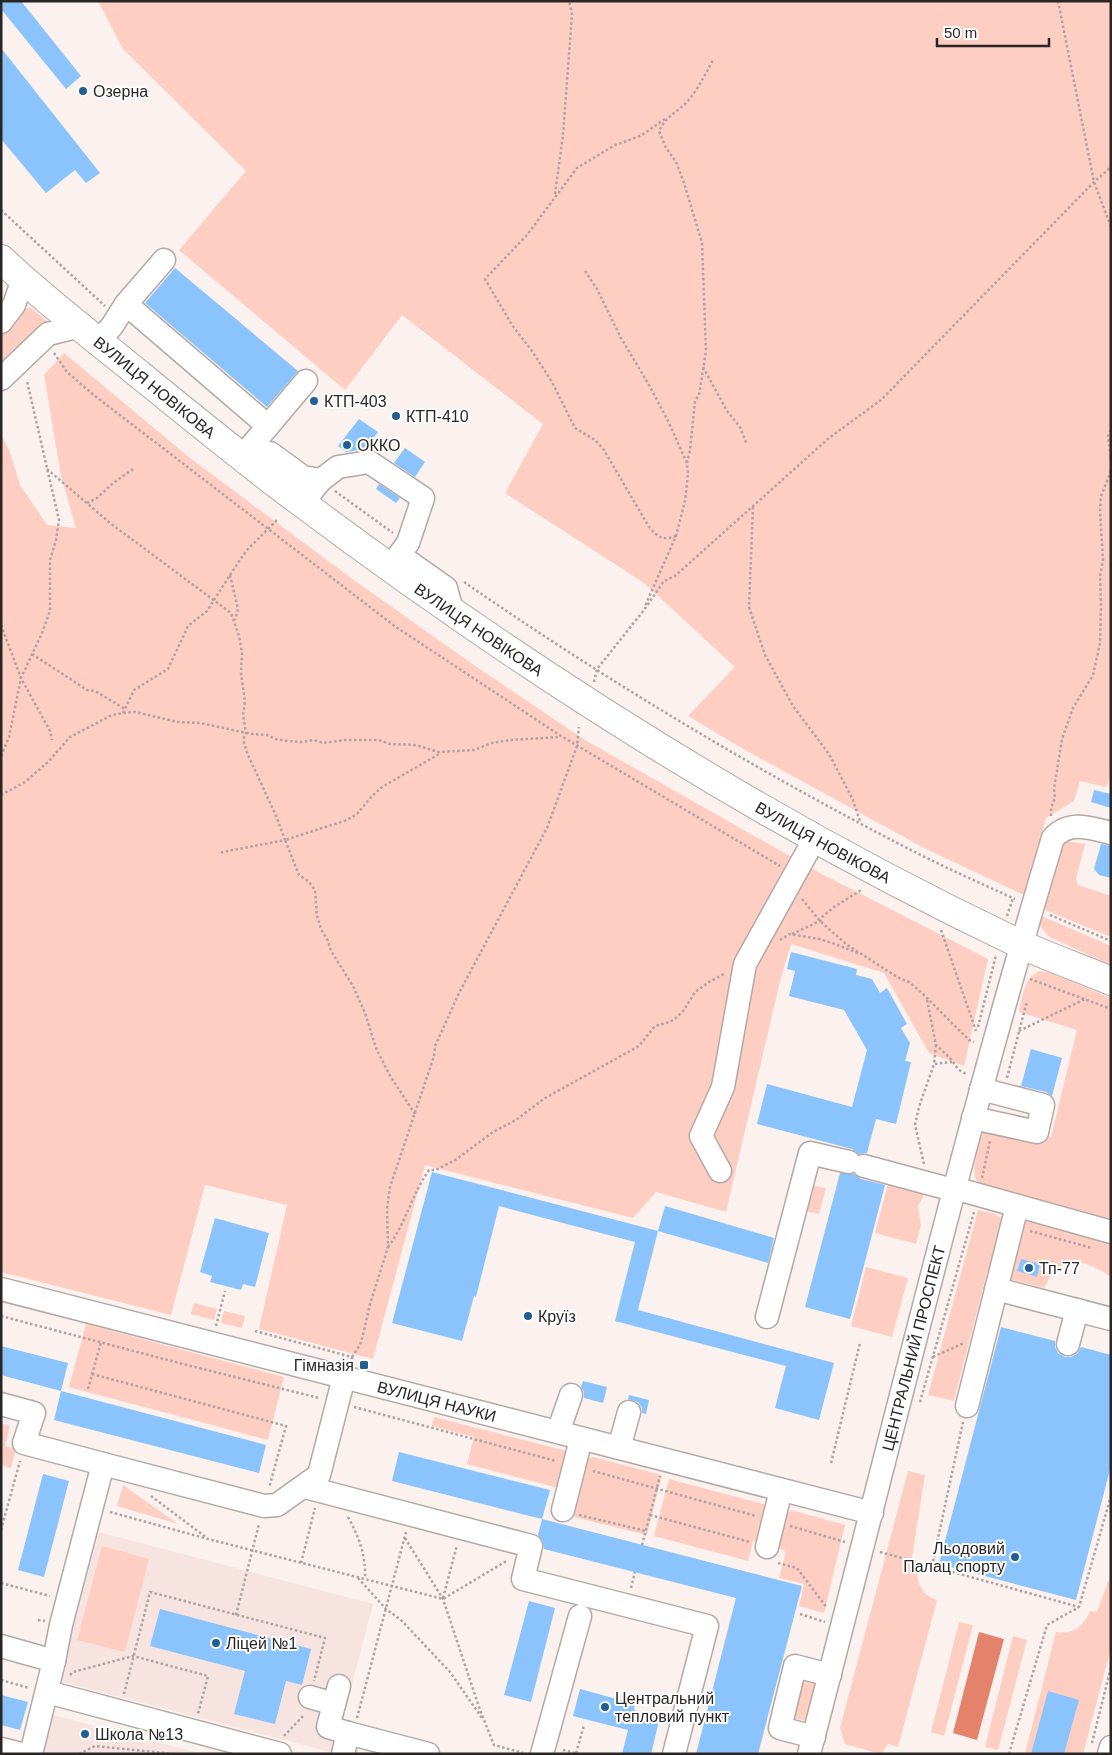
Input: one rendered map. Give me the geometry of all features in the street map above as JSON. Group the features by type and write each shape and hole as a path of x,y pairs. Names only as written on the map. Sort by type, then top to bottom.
{"main road":[{"name":"ВУЛИЦЯ НОВІКОВА","path":"8,266 241,458 302,503 399,555 452,611 546,674 705,776 815,838 1011,939 1111,981"}],"street":[{"path":"1,379 48,334 89,334 112,326 164,260"},
{"path":"1,322 14,305 8,266"},
{"path":"122,311 268,426"},
{"path":"241,458 306,381"},
{"path":"241,458 270,453 302,477 321,480"},
{"path":"302,503 321,480 338,467 369,462 423,498 399,555"},
{"path":"1053,838 1060,830 1081,826 1111,833"},
{"path":"720,1172 701,1136 723,1087 745,964 815,838"},
{"name":"ЦЕНТРАЛЬНИЙ ПРОСПЕКТ","path":"811,1745 954,1189 984,1121 983,1086 1003,969 1011,939 1053,838"},
{"path":"983,1086 1042,1106 1037,1132 984,1121"},
{"path":"767,1317 810,1153 978,1195 1015,1216 1111,1232"},
{"path":"966,1406 1015,1216"},
{"name":"ВУЛИЦЯ НАУКИ","path":"1,1289 349,1367 558,1432 872,1513"},
{"path":"996,1289 1111,1319"},
{"path":"1068,1344 1077,1310"},
{"path":"321,1491 319,1475 349,1367"},
{"path":"558,1432 570,1395"},
{"path":"1,1404 34,1413 24,1443 264,1506 277,1505 321,1491 531,1546 523,1579 707,1626 674,1754"},
{"path":"619,1448 629,1412"},
{"path":"564,1510 581,1438"},
{"path":"31,1754 50,1693 54,1660 67,1600 103,1464"},
{"path":"773,1555 774,1521 781,1490"},
{"path":"542,1754 580,1616"},
{"path":"1,1646 54,1660"},
{"path":"811,1745 780,1728 795,1666 830,1674"},
{"path":"50,1693 272,1752"},
{"path":"326,1697 328,1727 348,1740 428,1754"},
{"path":"1,1749 21,1754"}],"path":[{"path":"555,196 567,88 572,14 569,1"},
{"path":"1058,1 1094,182 1111,227"},
{"path":"676,536 667,539 657,536 649,527 604,450 595,440 575,428 552,382 512,325 486,279 509,252 527,235 577,168 615,145 642,135 665,119 685,103 701,83 713,60"},
{"path":"665,119 659,131 666,148 676,162 702,243 706,351 702,366 699,396 695,401 687,463"},
{"path":"594,682 597,669 644,610 664,581 675,576 829,438 881,400 1094,182 1111,167"},
{"path":"1,210 70,275 122,311"},
{"path":"585,271 649,385 682,449 687,463 688,474 685,500 676,536 644,610"},
{"path":"48,334 54,353 67,372 95,396 268,530 396,627 561,736 784,869 804,904 861,955"},
{"path":"702,366 727,410 740,427 747,445"},
{"path":"1,756 9,737 21,678 50,611 50,560 59,520 27,388 26,374"},
{"path":"1111,430 1108,436 1111,460"},
{"path":"47,469 110,522 231,613 242,653 241,673 245,702 243,715 246,732 244,742 248,755 277,818 299,875 308,880 315,890 316,916 321,929 331,951 353,986 365,1013 376,1048 389,1074 415,1114"},
{"path":"87,503 97,498 133,469"},
{"path":"1053,838 1051,808 1055,798 1054,789 1062,739 1074,708 1093,675 1100,643 1100,576 1103,560 1100,511 1101,496 1111,471"},
{"path":"321,480 399,555"},
{"path":"753,506 749,607 764,655 793,706 829,754 853,800 860,822"},
{"path":"123,713 134,690 168,668 188,626 202,616 214,601 246,551 278,519"},
{"path":"230,575 238,609 234,621"},
{"path":"457,577 597,669 777,778 910,849 1021,902"},
{"path":"1,625 21,678 50,731 52,740"},
{"path":"32,654 87,690 95,691 125,708"},
{"path":"1,795 25,782 48,762 70,737 112,716 123,713 135,712 178,722 200,723 267,735 281,740 302,742 314,740 323,743 345,740 379,740 390,744 416,746 432,752 474,750 500,742 561,736"},
{"path":"255,1331 349,1367 360,1345 370,1304 388,1246 387,1209 390,1187 434,1056 434,1046 486,940 546,828 577,746 579,727"},
{"path":"218,853 285,840 347,820 357,814 382,787 442,752"},
{"path":"775,946 781,939 820,920 834,907 863,889"},
{"path":"1010,908 1013,898"},
{"path":"1047,913 1111,941"},
{"path":"941,930 976,1032"},
{"path":"790,934 827,942 869,957 897,977 909,982 969,1040 974,1042"},
{"path":"388,1246 398,1234 410,1205 429,1170 436,1170 451,1162 493,1132 516,1120 545,1098 639,1046 655,1026 670,1022 677,1017 684,1010 695,992 716,978 745,964"},
{"path":"1003,969 1111,1008"},
{"path":"936,1045 960,1070 983,1086 1019,1031 1028,997"},
{"path":"926,998 936,1045 934,1064 919,1107 915,1125 929,1183"},
{"path":"1019,1031 1085,999"},
{"path":"934,1064 952,1062"},
{"path":"922,1395 978,1195 984,1121"},
{"path":"1015,1216 1093,1248"},
{"path":"1,1316 338,1402 657,1488 848,1543"},
{"path":"933,1357 986,1332"},
{"path":"88,1389 100,1342"},
{"path":"831,1463 860,1343"},
{"path":"92,1374 286,1426 236,1615"},
{"path":"932,1566 966,1406"},
{"path":"1,1530 24,1443"},
{"path":"642,1545 664,1460"},
{"path":"300,1563 321,1491 347,1515 362,1545 366,1566 365,1579"},
{"path":"147,1494 208,1539"},
{"path":"1009,1754 1047,1625 1079,1607 1111,1496"},
{"path":"92,1507 208,1539 443,1599 531,1546"},
{"path":"564,1510 646,1531"},
{"path":"348,1740 411,1514"},
{"path":"650,1515 773,1555 797,1568 830,1614"},
{"path":"443,1599 462,1528"},
{"path":"405,1538 443,1599 494,1745 525,1754"},
{"path":"914,1561 1079,1607"},
{"path":"358,1577 386,1609 401,1620 450,1672 485,1722"},
{"path":"1,1583 67,1600"},
{"path":"119,1712 150,1592 324,1638 326,1697 285,1735 272,1752"},
{"path":"800,1614 828,1623"},
{"path":"1,1680 50,1693 73,1672 133,1656 208,1676"},
{"path":"1104,1748 1111,1667"},
{"path":"576,1753 584,1725"},
{"path":"79,1754 95,1746 175,1754"}],"shaded area":[{"path":"98,1 1111,1 1111,770 1107,787 1080,781 1074,801 1046,818 1024,895 926,849 745,750 688,716 735,667 644,583 505,493 543,424 402,315 345,390 179,250 246,171 123,49"},
{"path":"24,308 31,308 48,322 1,364 1,331"},
{"path":"64,353 190,458 351,578 471,663 585,740 818,872 988,959 964,1066 929,1053 884,973 791,944 780,981 726,1212 656,1192 633,1218 425,1165 373,1359 259,1329 287,1205 205,1185 171,1315 1,1272 1,435 10,452 20,485 47,525 76,528 61,476 44,375"},
{"path":"1066,841 1085,844 1076,879 1078,885 1111,896 1111,937 1038,907 1054,851"},
{"path":"1039,915 1111,946 1111,965 1050,937 1041,927"},
{"path":"1040,971 1048,972 1111,998 1111,1223 983,1187 977,1182 975,1176 975,1162 985,1125 1051,1137 1077,1030 1019,1012 1027,983 1034,974"},
{"path":"889,1180 926,1191 918,1206 921,1225 916,1244 875,1233"},
{"path":"805,1184 826,1188 819,1214 806,1211"},
{"path":"978,1210 995,1214 1003,1219 995,1274 987,1272 954,1401 928,1395"},
{"path":"1028,1221 1111,1242 1111,1277 1090,1265 1075,1262 1060,1266 1054,1271 1044,1288 1006,1278 1024,1223"},
{"path":"866,1267 908,1278 892,1337 851,1326"},
{"path":"194,1303 217,1309 214,1320 191,1314"},
{"path":"224,1311 245,1316 242,1328 221,1323"},
{"path":"86,1324 284,1377 268,1440 69,1387"},
{"path":"434,1417 575,1453 566,1490 467,1464 474,1437 432,1426"},
{"path":"1,1424 10,1426 5,1446 16,1449 11,1468 1,1465"},
{"path":"593,1457 662,1475 647,1535 574,1517 588,1459"},
{"path":"908,1471 925,1475 911,1563 918,1565 917,1577 920,1587 927,1595 937,1600 898,1747 888,1744 881,1754 845,1744 840,1728"},
{"path":"669,1479 767,1505 764,1543 753,1541 748,1561 654,1536"},
{"path":"123,1485 178,1524 117,1506"},
{"path":"791,1510 845,1525 824,1613 799,1606 804,1584 779,1578 786,1551 780,1549 776,1543 782,1519"},
{"name":"Ліцей №1","path":"99,1532 373,1604 334,1753 59,1681"},
{"path":"102,1546 149,1559 125,1652 77,1640"},
{"path":"1111,1574 1111,1648 1083,1754 1025,1754 1056,1632 1073,1631 1085,1621 1090,1611 1097,1612"},
{"path":"959,1622 973,1625 944,1736 931,1732"},
{"path":"979,1632 1004,1639 977,1740 953,1733"},
{"path":"1013,1636 1027,1640 998,1750 985,1747"},
{"path":"804,1680 814,1680 816,1686 806,1721 793,1718"},
{"name":"Школа №13","path":"49,1714 203,1754 39,1754"}],"building":[{"path":"1,1 21,1 81,76 66,89 1,9"},
{"path":"1,48 100,173 86,183 75,170 46,193 1,139"},
{"path":"175,268 298,371 267,407 145,303"},
{"path":"359,419 378,432 365,449 346,452 338,446"},
{"path":"405,448 425,462 415,477 394,463"},
{"path":"379,484 400,498 396,503 376,489"},
{"path":"1094,790 1111,794 1111,808 1091,802"},
{"path":"1101,844 1111,846 1111,878 1099,875 1094,869"},
{"path":"791,952 857,969 856,975 872,979 880,993 887,988 907,1024 901,1028 910,1043 905,1061 911,1062 896,1124 876,1119 867,1153 859,1154 852,1149 757,1124 767,1084 852,1107 867,1050 844,1010 789,996 795,971 787,969"},
{"path":"1031,1049 1062,1058 1052,1096 1046,1092 1021,1086"},
{"path":"432,1172 658,1231 638,1310 834,1363 819,1420 775,1408 786,1366 615,1321 635,1242 499,1206 476,1297 474,1296 462,1341 392,1323"},
{"path":"840,1173 854,1174 861,1179 885,1185 850,1319 805,1307"},
{"path":"665,1206 774,1238 768,1263 658,1231"},
{"path":"215,1218 269,1233 255,1287 243,1284 241,1290 210,1282 212,1276 200,1272"},
{"name":"Тп-77","path":"1021,1259 1040,1264 1037,1277 1017,1271"},
{"path":"1001,1327 1055,1341 1058,1353 1065,1357 1077,1354 1081,1347 1111,1355 1111,1466 1076,1600 939,1564"},
{"path":"1,1346 68,1363 61,1391 1,1375"},
{"path":"583,1381 607,1387 603,1403 584,1398 584,1392 581,1387"},
{"path":"61,1391 266,1445 259,1473 54,1420"},
{"path":"629,1395 649,1400 646,1414 642,1413 642,1408 638,1402 628,1399"},
{"path":"399,1452 550,1490 542,1519 392,1481"},
{"path":"43,1474 69,1481 44,1577 18,1570"},
{"path":"542,1519 802,1586 758,1754 696,1754 736,1598 544,1549 543,1542 538,1535"},
{"path":"529,1601 555,1608 531,1702 504,1695"},
{"path":"160,1609 311,1649 302,1685 286,1681 275,1724 234,1714 245,1671 150,1646"},
{"path":"580,1689 635,1704 634,1710 660,1717 651,1754 622,1754 628,1730 573,1716"},
{"path":"1048,1691 1079,1700 1064,1754 1031,1754"},
{"path":"1,1695 28,1702 20,1730 1,1725"}],"place":[{"name":"Озерна","path":"83,91"},
{"name":"КТП-403","path":"314,401"},
{"name":"КТП-410","path":"396,416"},
{"name":"ОККО","path":"347,445"},
{"name":"Тп-77","path":"1029,1268"},
{"name":"Круїз","path":"528,1316"},
{"name":"Гімназія","path":"364,1365"},
{"name":"Льодовий Палац спорту","path":"1015,1557"},
{"name":"Ліцей №1","path":"216,1643"},
{"name":"Центральний тепловий пункт","path":"605,1707"},
{"name":"Школа №13","path":"85,1734"}]}
